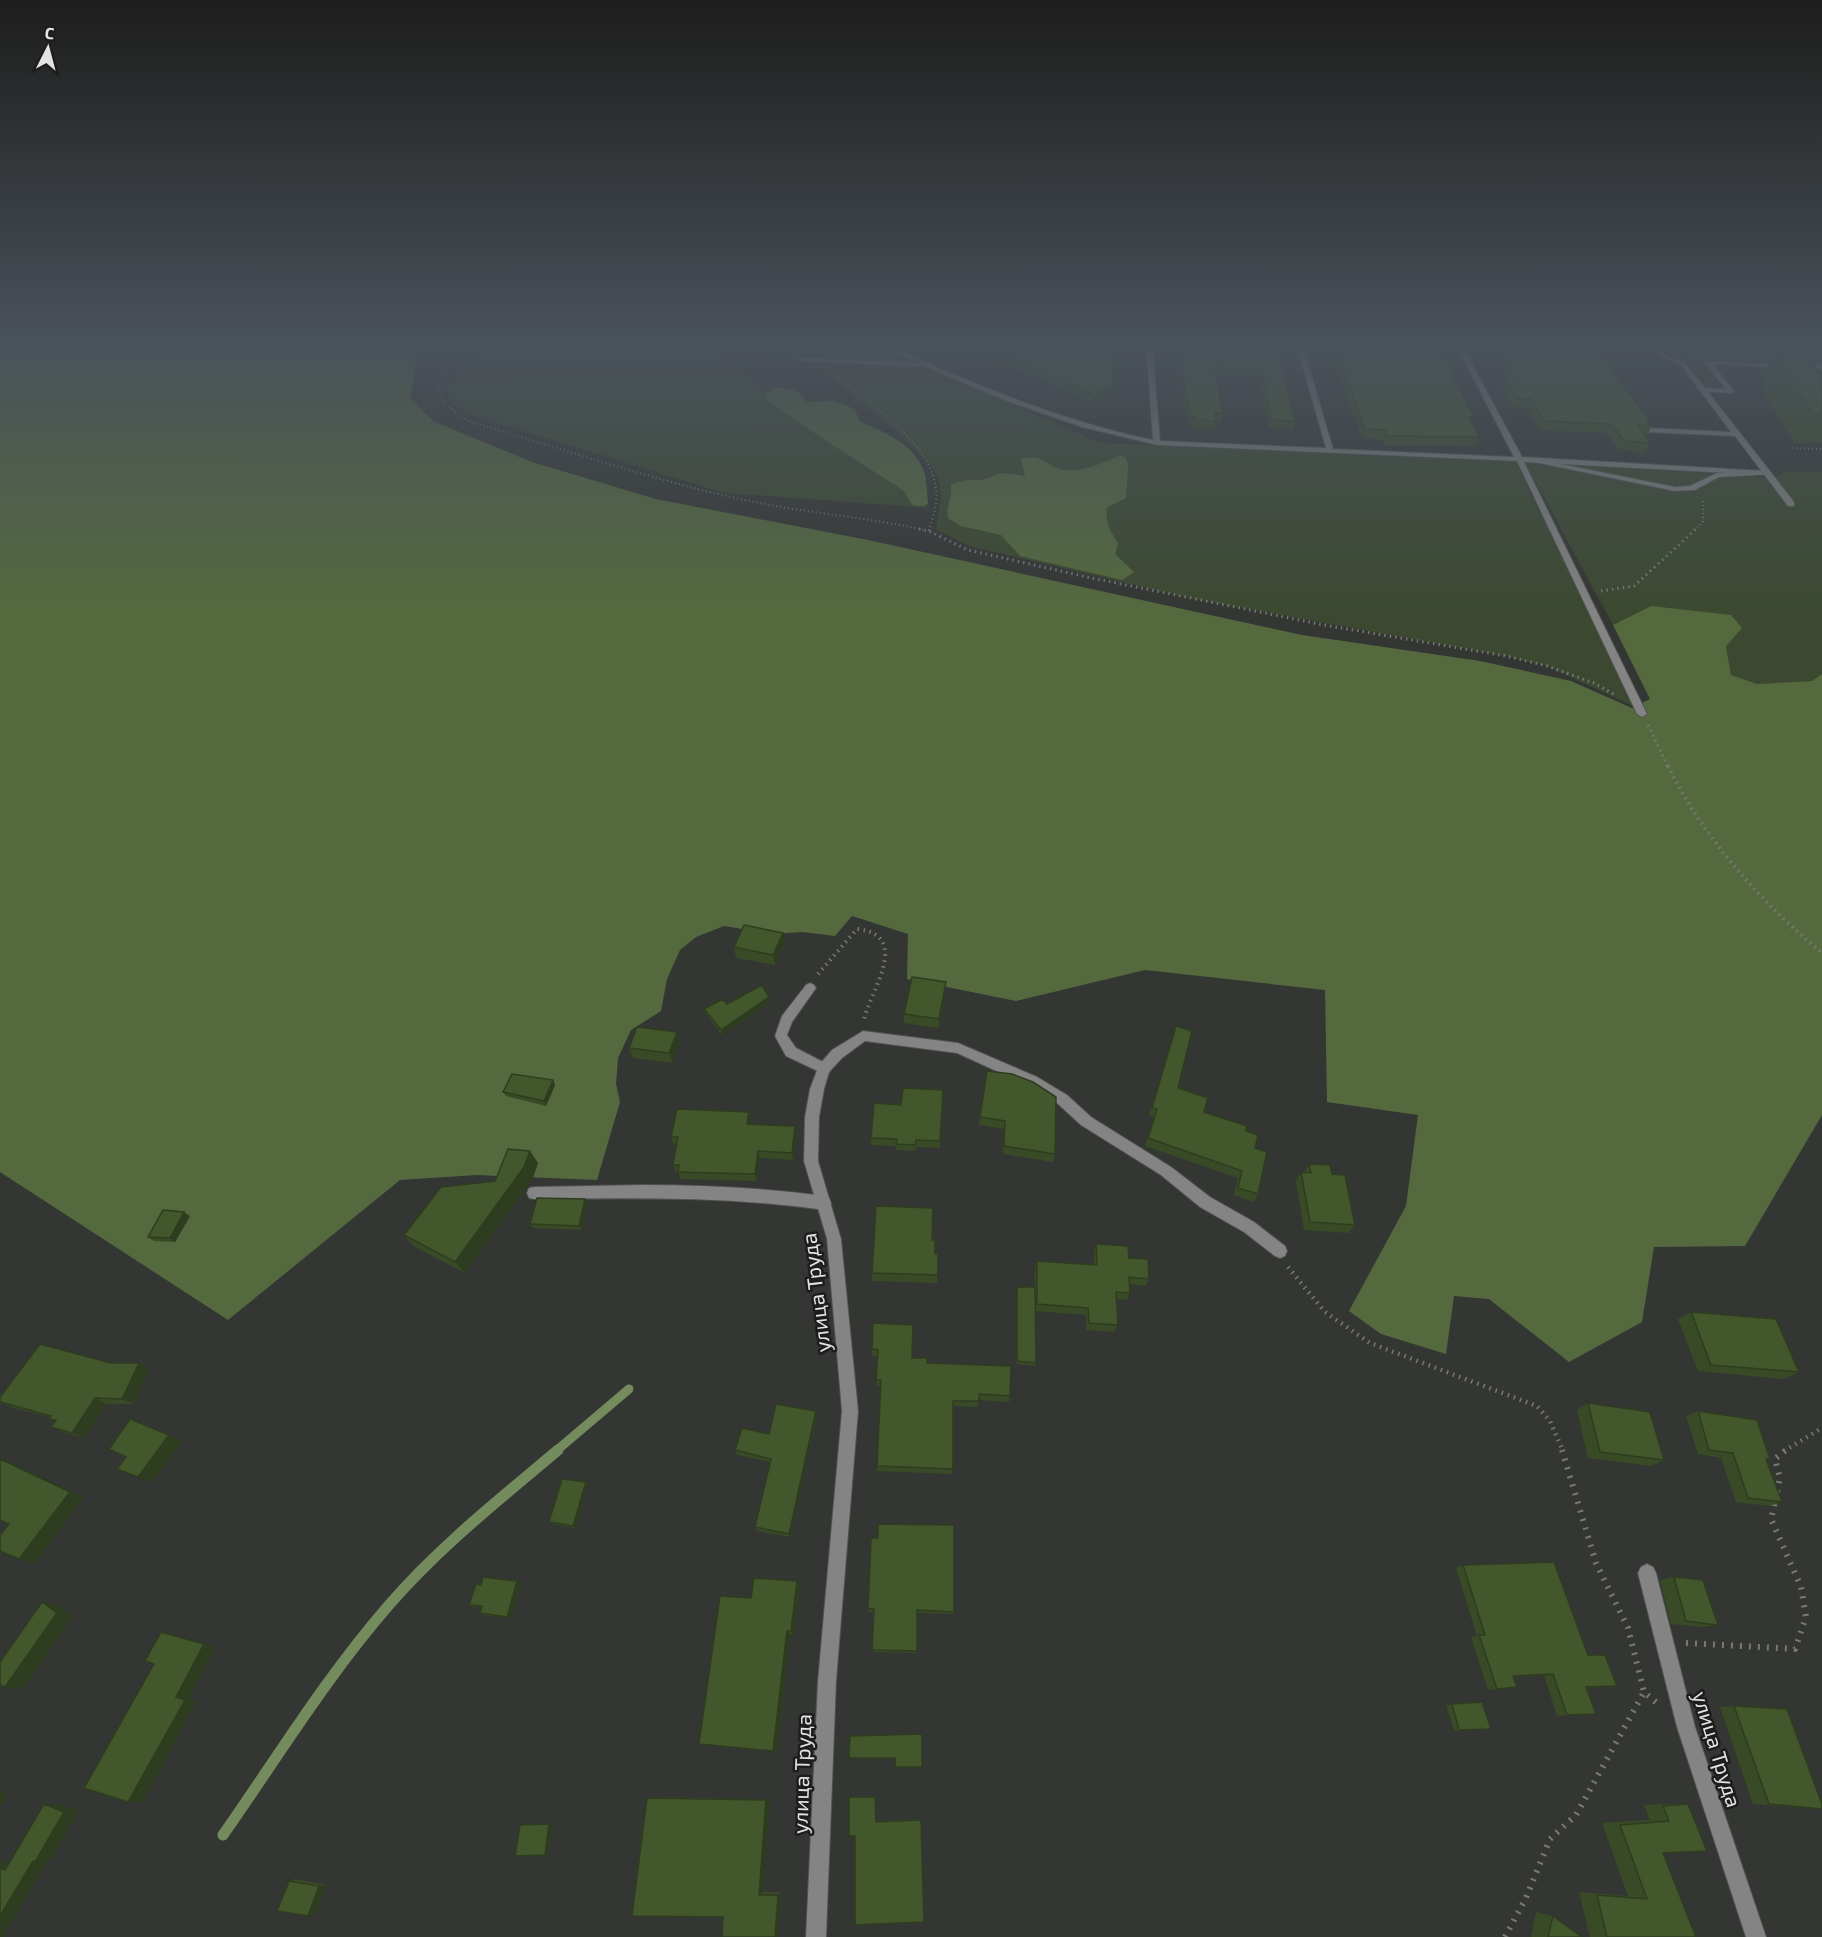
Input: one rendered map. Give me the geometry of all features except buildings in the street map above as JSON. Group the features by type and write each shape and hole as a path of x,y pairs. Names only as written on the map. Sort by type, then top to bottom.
{"street":[{"path":"1109,433 1157,443 1519,459 1766,473"},
{"path":"1156,433 1157,443"},
{"path":"1325,433 1330,451"},
{"path":"1506,433 1641,711"},
{"path":"1723,433 1736,434 1791,504"},
{"path":"1532,460 1675,489 1692,488 1717,475 1766,473"},
{"path":"810,988 786,1020 781,1036 791,1052 824,1069"},
{"path":"863,1036 958,1047 1032,1081 1062,1099 1086,1121 1166,1171 1205,1202 1250,1227 1280,1251"},
{"name":"улица Труда","path":"816,1937 827,1681 850,1412 834,1239 812,1161 812,1117 817,1089 824,1069 837,1054 863,1036"},
{"path":"534,1193 626,1192 762,1196 824,1203"},
{"name":"улица Труда","path":"1647,1573 1686,1727 1756,1937"}],"path":[{"path":"509,433 695,489 748,501 875,519 929,531 969,550 1087,577 1324,625 1517,658 1594,683 1641,711 1685,798 1736,870 1794,929 1822,953"},
{"path":"901,433 922,452 935,481 937,498 929,531"},
{"path":"1792,448 1822,449"},
{"path":"1584,594 1634,586 1703,522 1704,499 1692,488"},
{"path":"810,988 817,976 837,954 842,942 857,929 870,930 878,937 886,952 887,964 882,978 864,1008 863,1036"},
{"path":"1280,1251 1290,1271 1325,1312 1370,1343 1537,1406 1550,1421 1561,1445 1596,1563 1628,1628 1644,1692 1576,1815 1550,1839 1526,1898 1505,1937"},
{"path":"1664,1643 1707,1643 1795,1649 1806,1617 1801,1587 1771,1519 1780,1478 1775,1459 1793,1444 1822,1428"}],"green space":[{"path":"0,433 463,433 532,462 656,499 868,540 1302,635 1480,661 1571,681 1632,708 1650,699 1613,625 1651,606 1731,615 1742,628 1726,646 1731,675 1757,684 1812,681 1822,674 1822,1115 1745,1246 1654,1247 1642,1322 1569,1362 1489,1299 1454,1296 1446,1354 1381,1334 1349,1311 1406,1206 1418,1115 1327,1102 1325,990 1145,970 1016,1001 907,979 908,934 852,916 835,936 802,932 773,934 724,926 696,937 680,950 667,979 661,1011 631,1030 618,1058 616,1084 620,1102 597,1180 477,1175 400,1180 228,1320 0,1172"},
{"path":"531,433 827,433 930,508 724,493"},
{"path":"815,433 888,434 905,446 919,461 924,471 928,504 912,505 904,491"},
{"path":"898,433 1078,433 1100,443 1516,462 1535,503 1584,594 1639,709 1547,666 1506,656 1194,599 969,546 936,529 941,497 940,484 934,470 915,448"},
{"path":"1120,455 1126,458 1128,465 1126,498 1106,508 1108,526 1118,544 1115,554 1134,572 1122,580 1020,556 1001,535 961,526 948,518 951,484 967,480 982,480 1002,473 1025,476 1021,459 1029,457 1041,459 1059,469 1079,470"},
{"path":"1525,462 1758,477 1777,477 1787,471 1822,472 1822,674 1812,681 1757,684 1731,675 1726,646 1651,606 1613,625"}],"waterway":[{"path":"556,1451 629,1389"},
{"path":"223,1835 323,1689 389,1605 449,1543 558,1450"}]}
